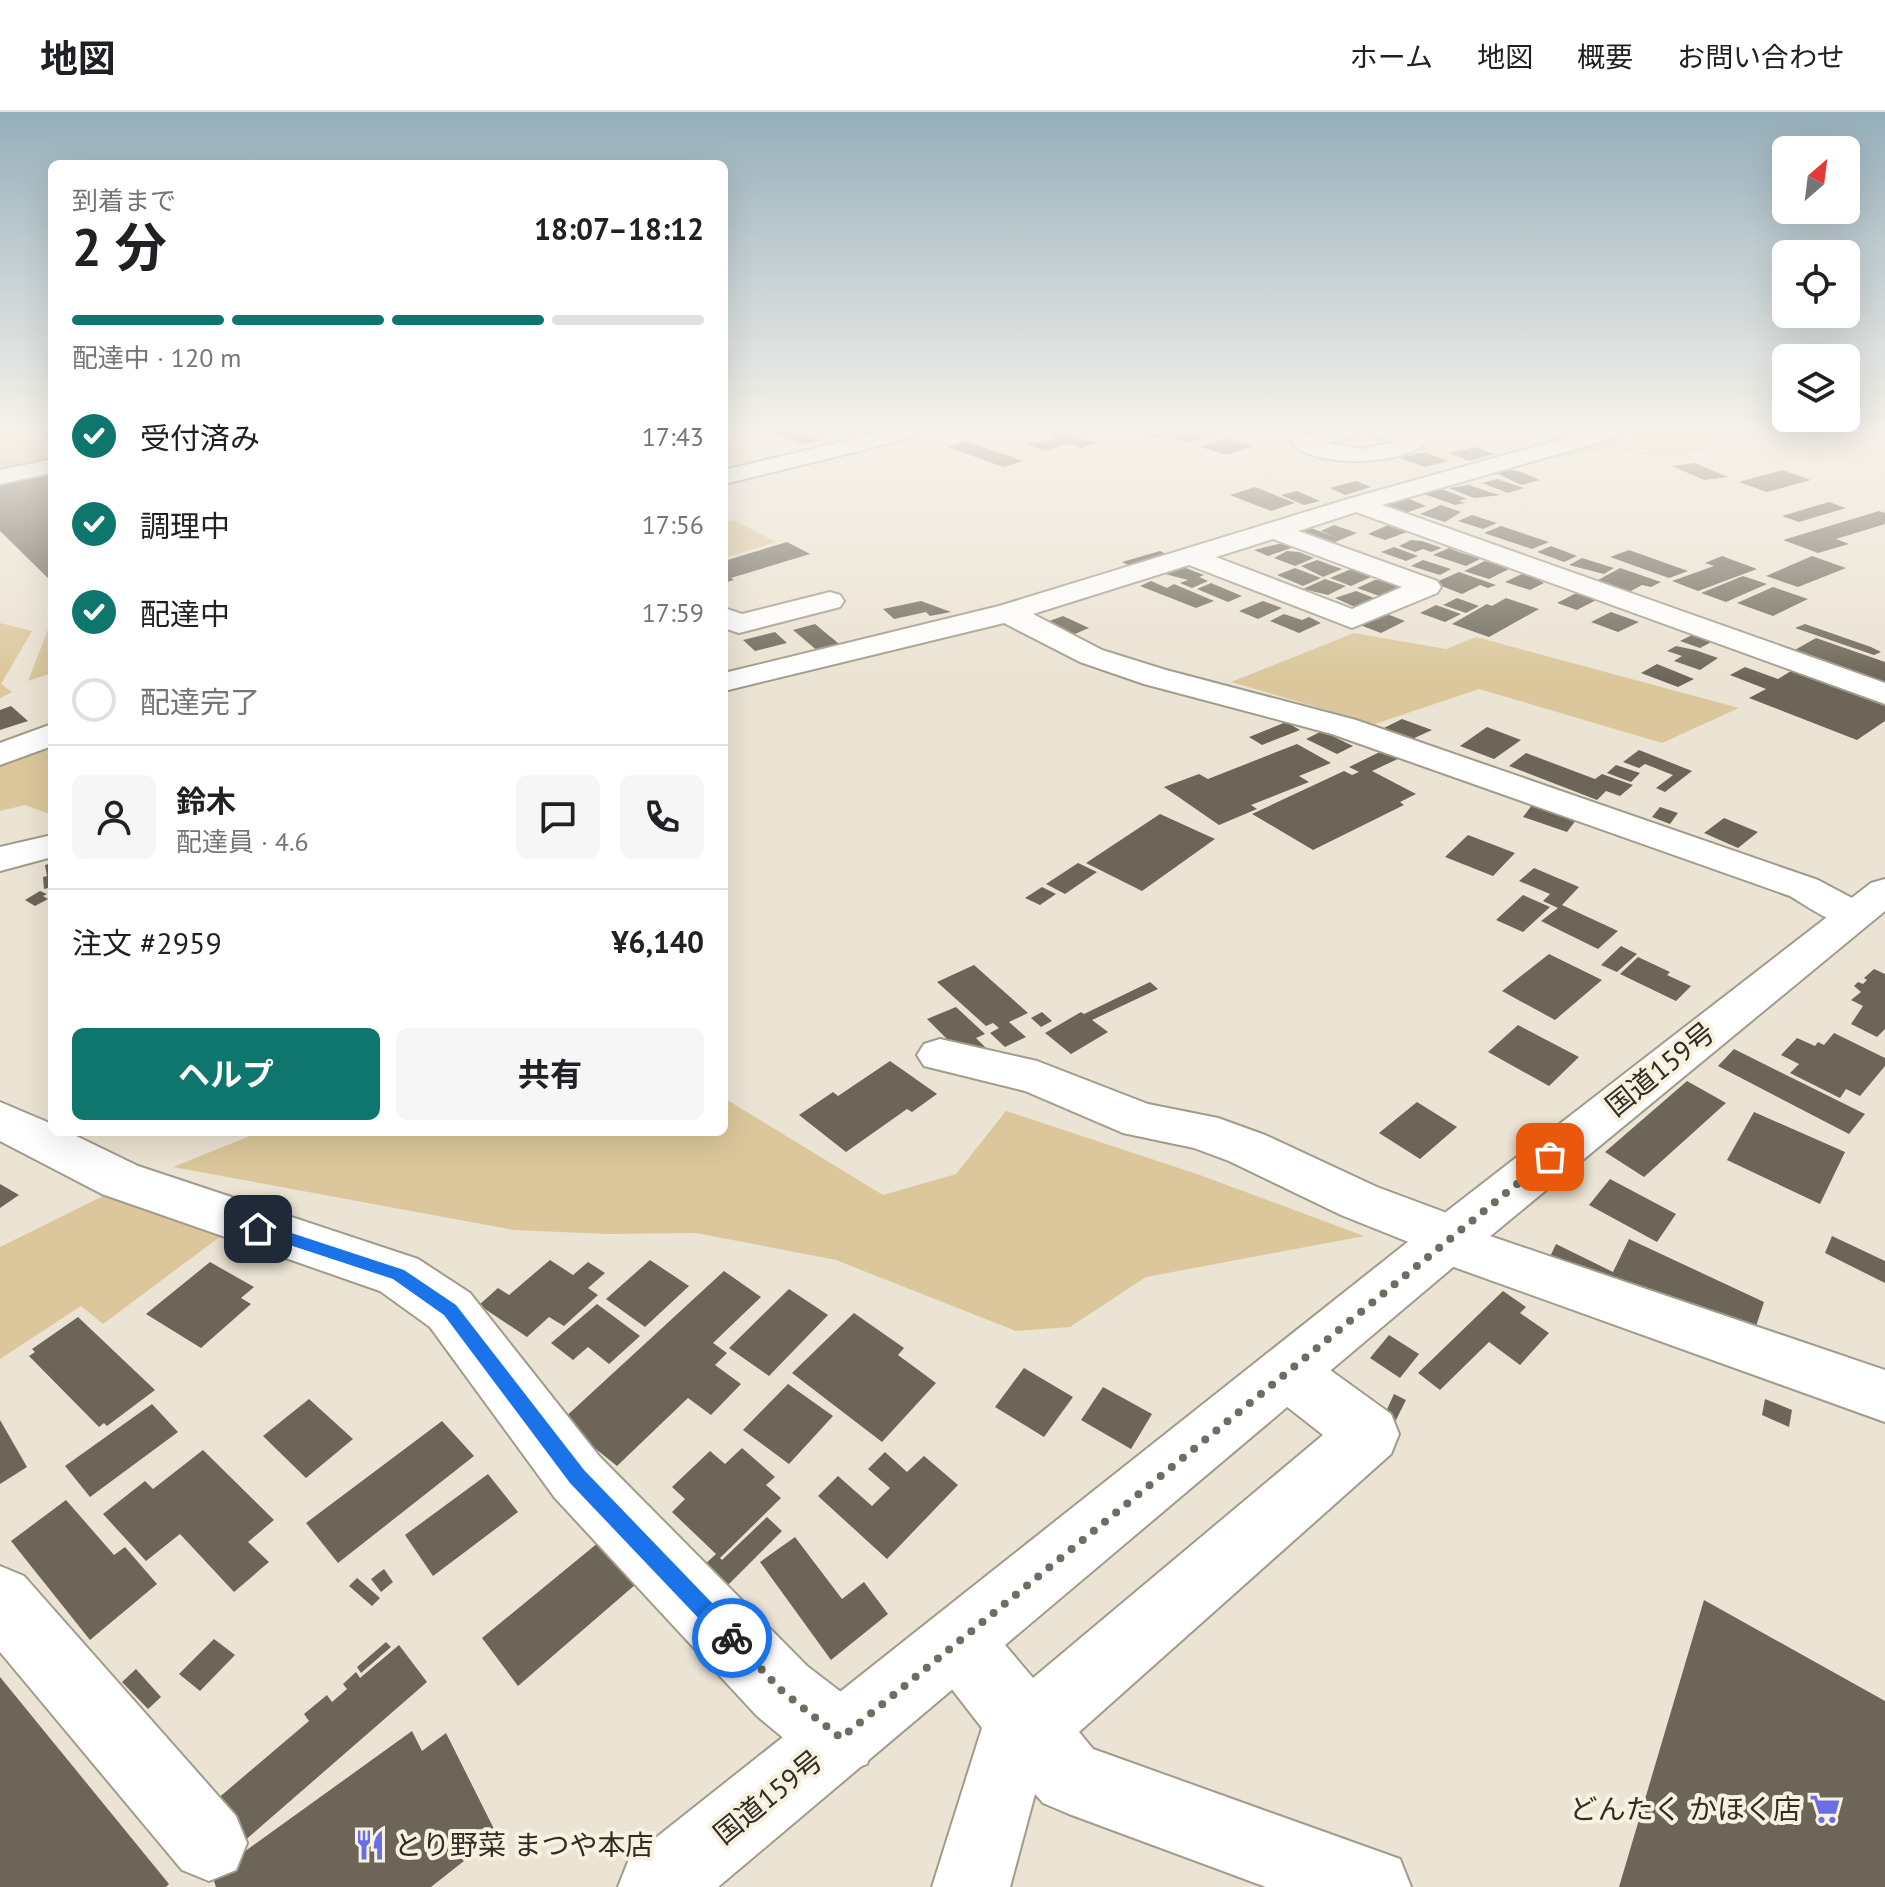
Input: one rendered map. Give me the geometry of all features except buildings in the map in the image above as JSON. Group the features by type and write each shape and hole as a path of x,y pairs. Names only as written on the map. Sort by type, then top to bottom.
{"main road":[{"path":"728,681 1008,613 1322,515"},
{"path":"1387,515 1885,694"},
{"path":"1190,556 1352,619 1427,587 1273,530"},
{"path":"728,619 739,624 830,601"},
{"path":"1008,613 1091,656 1155,677 1344,727 1804,888 1869,903"},
{"path":"0,755 48,736"},
{"path":"0,859 48,847"},
{"name":"国道159号","path":"657,1887 1448,1240 1869,903"},
{"path":"940,1055 1037,1077 1140,1120 1201,1131 1247,1148 1448,1240 1885,1396"},
{"path":"0,1120 120,1180 399,1275 450,1310 577,1477 782,1691 841,1738"},
{"path":"971,1887 1013,1742 1369,1434 1287,1372"},
{"path":"0,1600 209,1843"},
{"path":"958,1642 1069,1777 1372,1887"}],"shaded area":[{"path":"734,520 776,542 728,557 728,522"},
{"path":"0,623 32,631 1,684 12,692 0,698"},
{"path":"48,630 48,674 28,681"},
{"path":"1354,633 1446,649 1476,637 1739,708 1662,743 1479,689 1375,724 1231,682"},
{"path":"48,743 48,814 25,805 0,811 0,762"},
{"path":"728,1100 883,1195 956,1174 1006,1111 1197,1174 1364,1236 1146,1277 1070,1327 1016,1331 836,1260 696,1233 608,1234 514,1230 173,1167 250,1136 728,1136"},
{"path":"109,1193 225,1233 103,1324 81,1306 0,1359 0,1247"}],"way so far":[{"path":"732,1638 782,1691 841,1738 1550,1157"}],"place":[{"name":"どんたく かほく店","path":"1825,1809"},
{"name":"とり野菜 まつや本店","path":"370,1845"}],"route":[{"path":"258,1229 399,1275 450,1310 577,1477 732,1638"}]}
